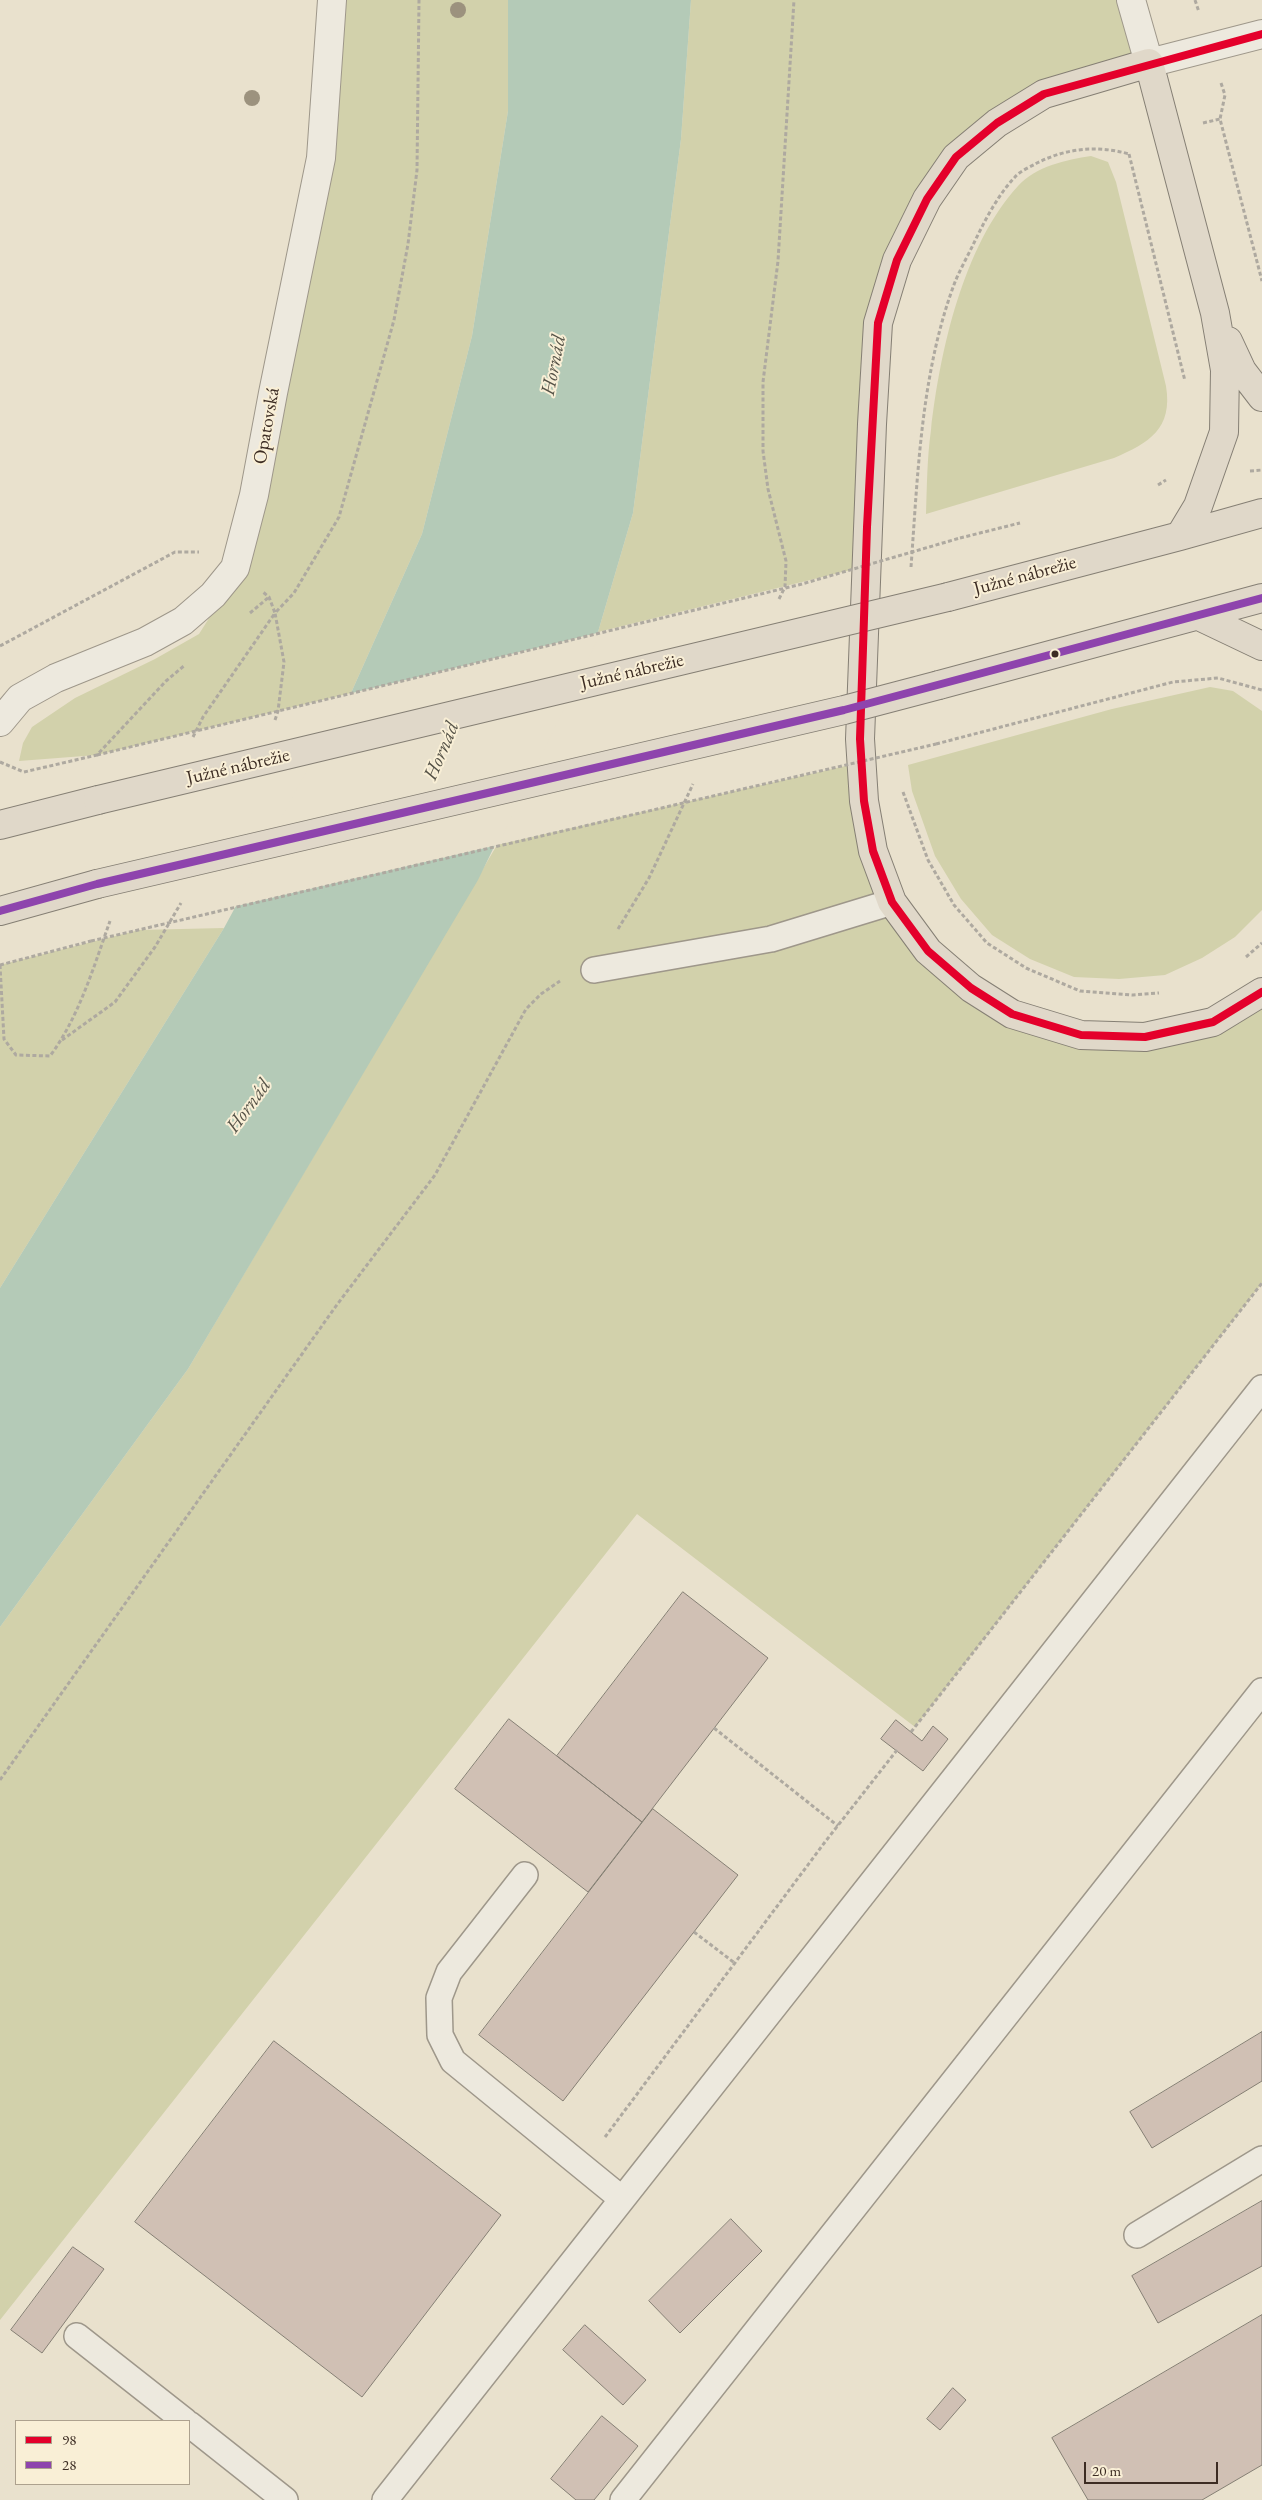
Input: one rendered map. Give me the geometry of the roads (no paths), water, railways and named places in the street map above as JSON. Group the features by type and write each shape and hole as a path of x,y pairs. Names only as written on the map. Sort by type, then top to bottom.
{"highway":[{"path":"1180,536 1198,506 1224,432 1225,370 1216,313 1149,63 1044,94 997,123 956,157 927,199 897,260 878,323 867,518 860,739 864,801 872,842 892,902 928,951 971,988 1012,1014 1081,1035 1145,1037 1213,1022 1262,992"},
{"path":"1216,313 1242,371 1262,397"},
{"name":"Južné nábrežie","path":"0,824 948,596 1262,513"},
{"path":"0,911 98,884 844,710 1262,598"},
{"path":"1199,616 1262,646"}],"street":[{"name":"Opatovská","path":"0,722 20,698 56,678 145,642 183,621 213,595 235,568 254,495 320,158 332,0"},
{"path":"1131,0 1149,63 1262,34"}],"lane":[{"path":"594,970 771,938 892,902"},
{"path":"385,2500 1262,1388"},
{"path":"623,2500 1262,1691"},
{"path":"525,1875 448,1972 439,1998 440,2035 453,2061 622,2199"},
{"path":"1137,2235 1262,2159"},
{"path":"77,2336 185,2420"},
{"path":"190,2425 285,2500"}],"water":[{"name":"Hornád","path":"508,0 691,0 681,139 633,513 598,632 478,880 188,1369 0,1627 0,1288 224,928 351,693 422,534 472,336 508,111"}]}
